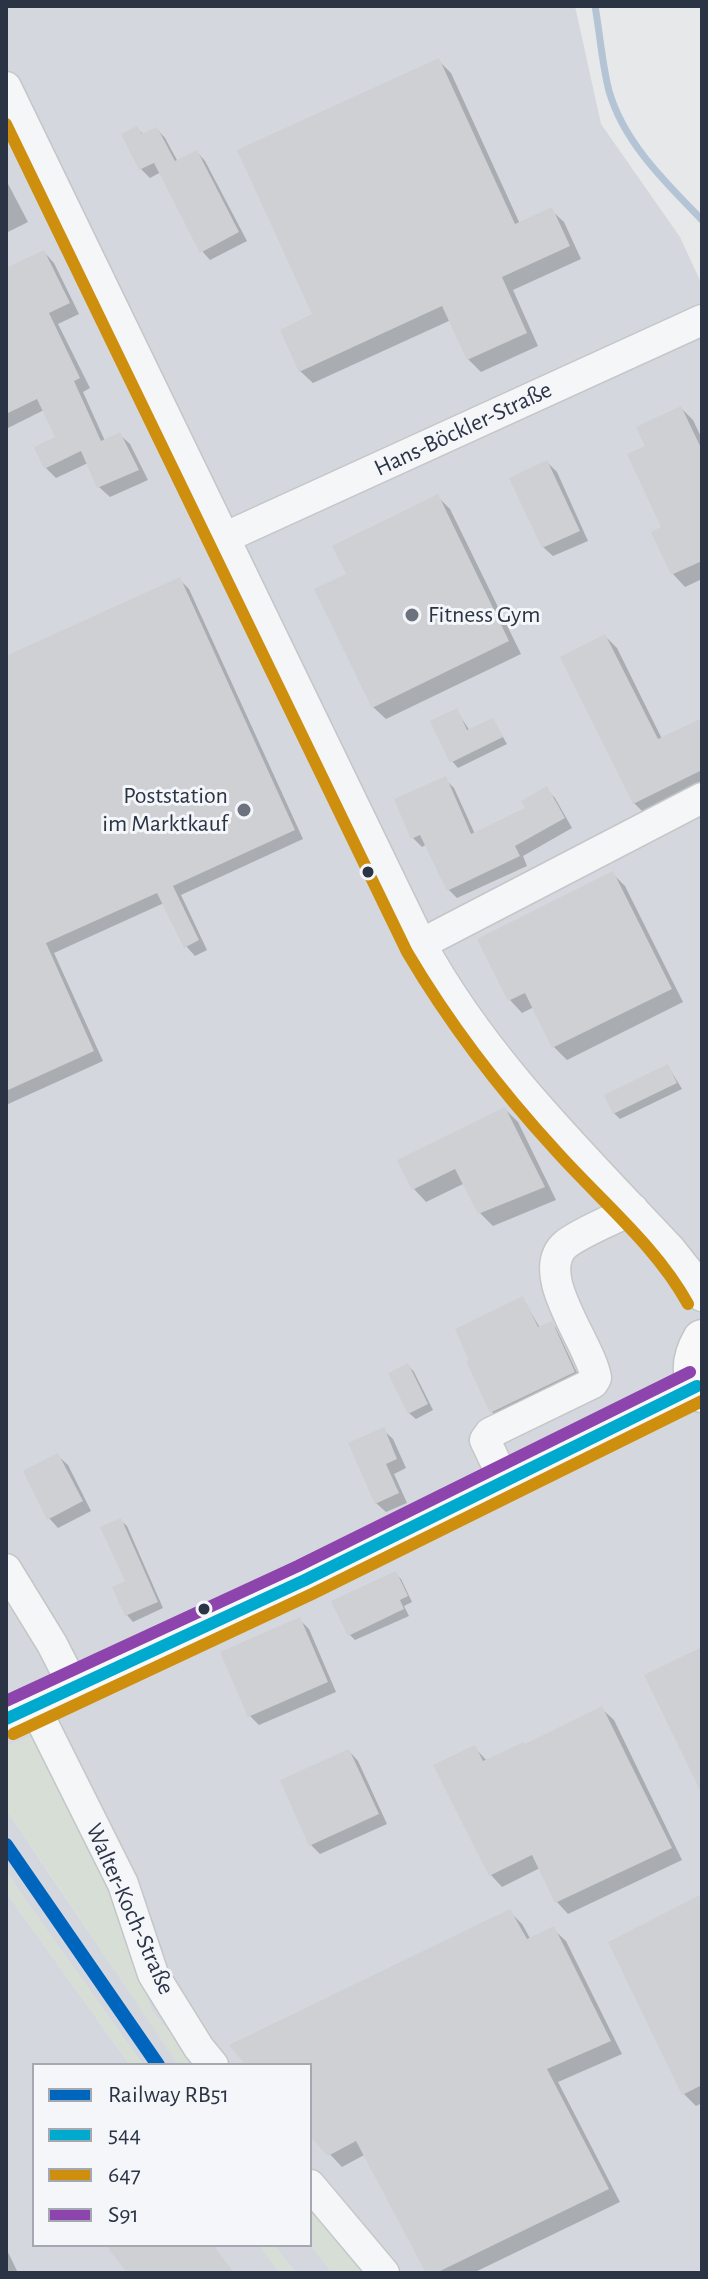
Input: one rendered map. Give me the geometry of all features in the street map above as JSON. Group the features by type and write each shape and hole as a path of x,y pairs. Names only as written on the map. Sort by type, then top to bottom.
{"main road":[{"path":"20,1712 305,1580 699,1389 692,1370 694,1354 702,1339"}],"street":[{"path":"6,87 421,944 443,983 531,1101 671,1250 702,1296"},
{"name":"Hans-Böckler-Straße","path":"224,538 702,320"},
{"path":"421,944 702,798"},
{"path":"505,1482 485,1440 490,1433 593,1383 596,1378 556,1285 555,1259 566,1244 633,1209"},
{"path":"6,1569 52,1644 74,1687"},
{"name":"Walter-Koch-Straße","path":"20,1712 123,1884 153,1974 211,2063"},
{"path":"312,2187 384,2273"}],"shaded area":[{"path":"6,6 575,6 601,124 680,237 702,285 702,2273 365,2273 312,2208 312,2063 194,2063 151,2010 119,1898 37,1735 6,1746"},
{"path":"37,1735 119,1898 151,2010 194,2063 177,2063 6,1809 6,1746"},
{"path":"6,1809 178,2063 142,2063 6,1871"},
{"path":"6,1871 142,2063 129,2063 6,1892"},
{"path":"6,1892 129,2063 32,2063 32,2247 260,2247 280,2273 6,2273"},
{"path":"312,2208 365,2273 332,2273 312,2247"},
{"path":"260,2247 276,2247 296,2273 280,2273"},
{"path":"276,2247 312,2247 332,2273 296,2273"}],"building":[{"path":"439,58 515,224 552,207 570,246 502,277 527,333 467,360 442,306 299,372 280,330 312,314 237,150"},
{"path":"137,126 142,134 157,127 175,161 197,150 239,232 200,253 154,163 139,170 121,134"},
{"path":"44,250 70,303 49,313 80,378 74,381 101,441 120,432 139,470 97,488 81,451 44,469 34,447 55,437 37,399 6,414 6,268"},
{"path":"681,406 702,450 702,561 671,575 651,532 661,527 627,454 645,446 636,427"},
{"path":"547,460 580,531 542,548 509,478"},
{"name":"Fitness Gym","path":"438,494 509,641 372,708 314,589 346,574 332,546"},
{"path":"180,577 295,830 173,886 199,940 184,948 157,893 46,943 94,1051 6,1091 6,656"},
{"path":"605,634 658,739 702,718 702,770 633,804 560,657"},
{"path":"457,708 467,730 493,718 503,737 450,763 430,721"},
{"path":"446,776 471,834 525,808 521,801 547,786 565,818 515,846 520,856 447,891 420,835 411,839 394,799"},
{"path":"613,871 672,989 552,1048 525,993 508,1001 477,939"},
{"path":"668,1064 677,1083 613,1114 604,1095"},
{"path":"505,1107 545,1187 478,1214 455,1169 412,1190 397,1160"},
{"path":"523,1296 538,1327 552,1321 575,1372 490,1413 455,1329"},
{"path":"408,1363 428,1404 408,1414 388,1373"},
{"path":"384,1427 397,1459 386,1464 399,1493 375,1504 348,1443"},
{"path":"58,1453 83,1501 47,1520 23,1471"},
{"path":"121,1518 158,1602 125,1616 112,1587 125,1581 100,1527"},
{"path":"396,1571 408,1596 400,1600 404,1609 348,1636 331,1601"},
{"path":"300,1617 328,1682 248,1717 220,1652"},
{"path":"702,1647 702,1794 644,1675"},
{"path":"602,1706 672,1848 555,1903 532,1855 489,1876 433,1765 475,1745 483,1761"},
{"path":"349,1749 379,1814 309,1846 280,1780"},
{"path":"702,1894 702,2085 682,2095 608,1942"},
{"path":"510,1909 527,1939 554,1926 611,2041 547,2069 609,2189 436,2273 426,2273 356,2141 328,2156 312,2138 312,2063 244,2063 229,2045"},
{"path":"108,2247 214,2247 234,2273 127,2273"}],"waterway":[{"path":"595,6 609,91 616,110 648,161 702,220"}],"rail line":[{"name":"RB51","path":"6,1845 157,2063"}],"transit line":[{"name":"647","path":"6,124 407,952 458,1031 496,1081 557,1152 644,1243 688,1304"},
{"name":"S91","path":"6,1701 298,1566 690,1372"},
{"name":"544","path":"6,1719 305,1580 697,1386"},
{"name":"647","path":"13,1734 312,1594 702,1401"}],"place":[{"name":"Fitness Gym","path":"412,615"},
{"name":"Poststation im Marktkauf","path":"244,810"}]}
